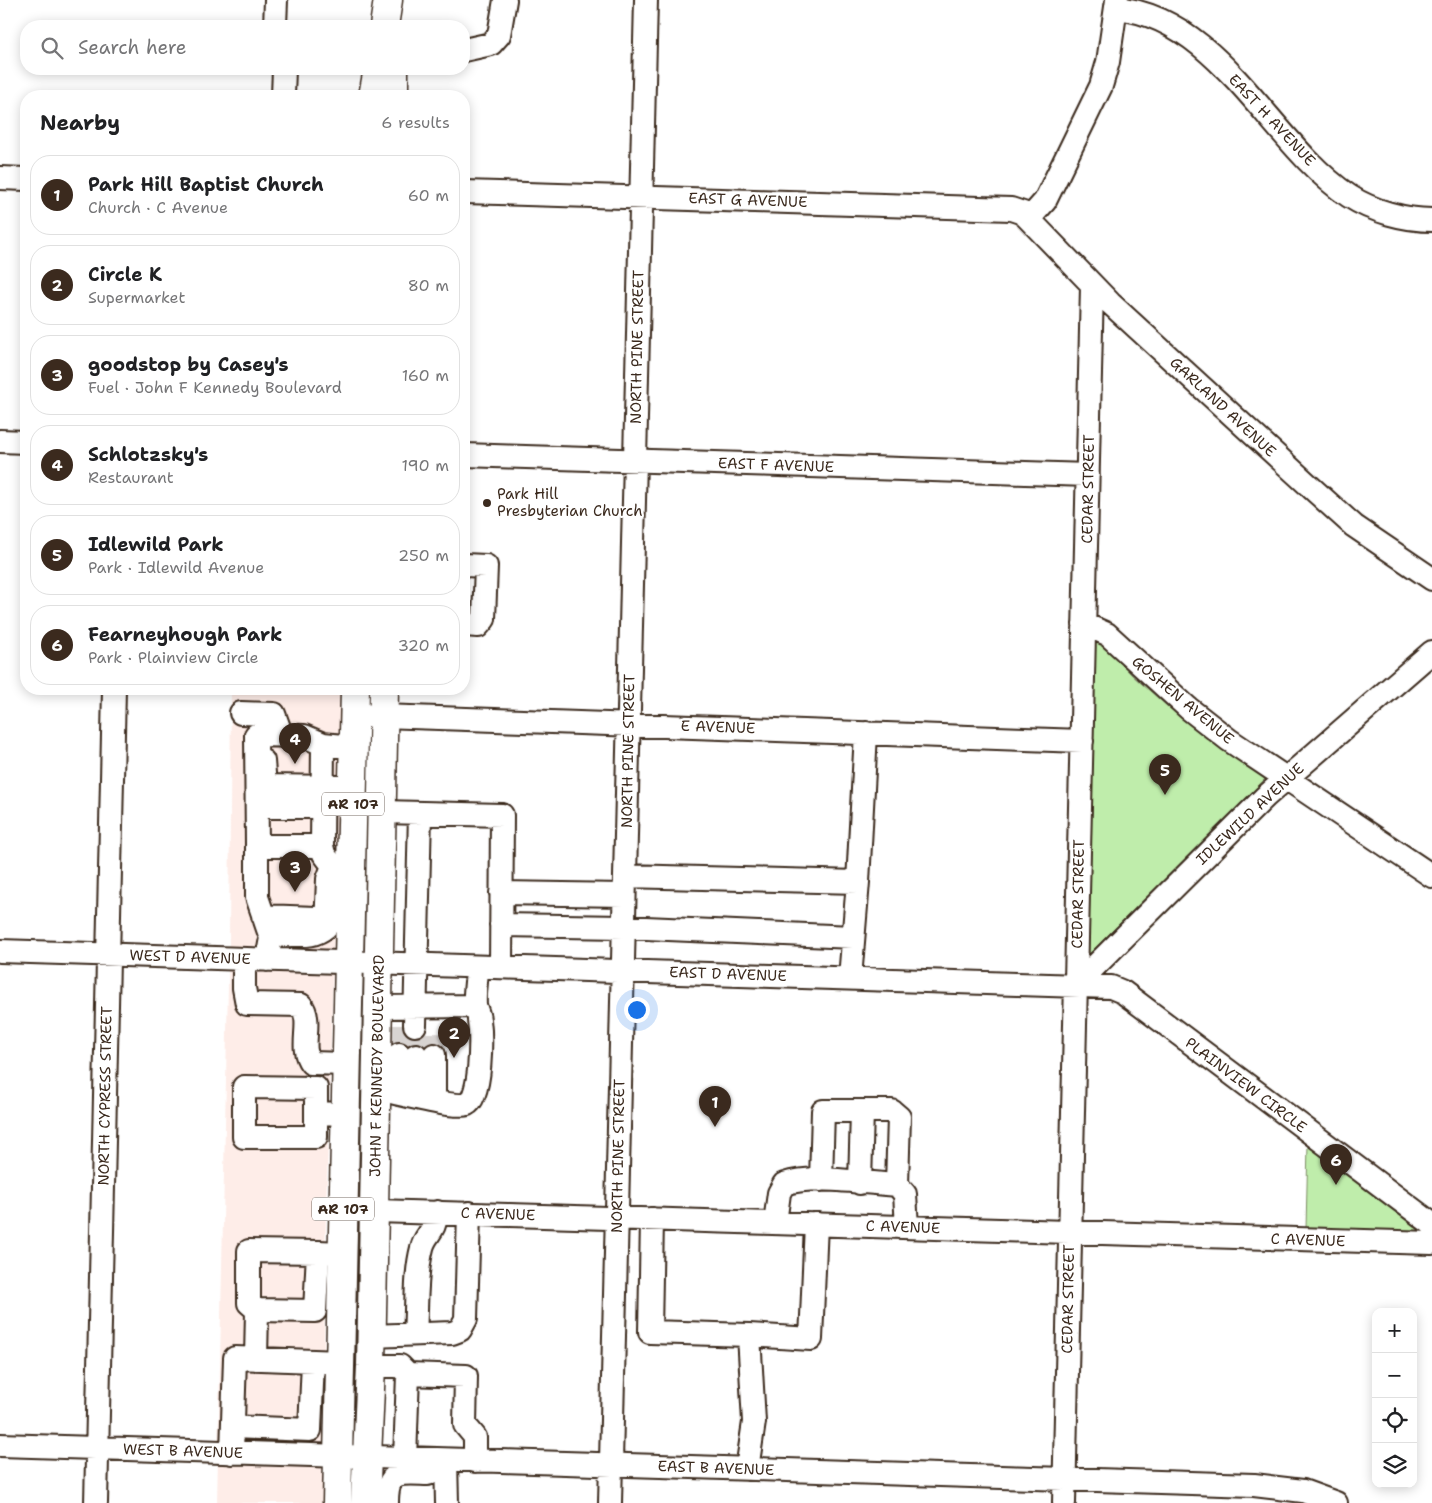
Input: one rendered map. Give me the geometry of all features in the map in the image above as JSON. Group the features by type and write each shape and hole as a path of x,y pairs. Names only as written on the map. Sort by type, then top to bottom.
{"main road":[{"path":"385,20 388,0"},
{"path":"393,0 393,20"},
{"path":"374,90 377,75"},
{"path":"394,75 394,90"},
{"name":"JOHN F KENNEDY BOULEVARD","path":"365,1503 371,1366 374,1210 406,1095 411,1015 379,964 384,695"},
{"name":"JOHN F KENNEDY BOULEVARD","path":"337,1503 338,1456 326,1362 330,1253 343,1210 350,962 332,924 353,800 354,702"}],"street":[{"path":"276,0 276,20"},
{"path":"470,49 491,44 499,35 505,0"},
{"name":"NORTH PINE STREET","path":"610,1503 646,0"},
{"path":"1029,219 1045,201 1101,86 1108,62 1117,4"},
{"name":"EAST H AVENUE","path":"1117,4 1157,17 1185,35 1213,58 1323,175 1348,196 1379,210 1414,219 1432,220"},
{"path":"283,90 284,75"},
{"path":"0,178 20,179"},
{"name":"EAST G AVENUE","path":"470,192 1011,209 1023,213 1029,219"},
{"name":"GARLAND AVENUE","path":"1029,219 1092,286 1354,526 1432,579"},
{"name":"CEDAR STREET","path":"1064,1503 1092,286"},
{"path":"0,441 20,442"},
{"name":"EAST F AVENUE","path":"470,455 1088,475"},
{"path":"470,565 486,566 484,619 478,626 470,625"},
{"name":"GOSHEN AVENUE","path":"1084,624 1107,634 1188,708 1229,740 1432,876"},
{"name":"IDLEWILD AVENUE","path":"1076,985 1286,779 1432,652"},
{"name":"NORTH CYPRESS STREET","path":"96,1503 114,695"},
{"name":"E AVENUE","path":"354,702 382,717 1082,741"},
{"path":"241,713 274,714 282,736"},
{"path":"850,978 858,882 866,733"},
{"path":"267,960 270,938 257,897 256,735 282,736 354,747"},
{"path":"314,740 280,740 267,744 262,751 265,786 323,803"},
{"path":"314,740 323,803 322,846 324,854 343,866"},
{"path":"257,807 323,803 340,787 350,792 353,800 420,813 502,814 501,968"},
{"path":"420,813 416,965 411,1015 475,1006"},
{"path":"257,846 322,846"},
{"path":"501,893 624,885 858,882"},
{"path":"263,916 332,924"},
{"path":"270,938 279,934 332,924"},
{"path":"315,962 332,924"},
{"path":"501,925 624,927 853,937"},
{"name":"WEST D AVENUE","path":"0,951 379,964"},
{"path":"244,959 244,988 247,1004 301,1005 307,1013 306,1057 311,1063 346,1064"},
{"name":"EAST D AVENUE","path":"379,964 1076,985"},
{"path":"406,1095 466,1104 473,1099 478,1087 479,1018 475,1006 477,967"},
{"name":"PLAINVIEW CIRCLE","path":"1076,985 1110,987 1124,992 1432,1224"},
{"path":"406,1095 416,1055 406,1095"},
{"path":"821,1180 823,1111 892,1111 899,1117 897,1185 905,1194 907,1227"},
{"path":"860,1183 862,1111"},
{"path":"316,1113 345,1114"},
{"path":"775,1223 779,1193 784,1184 794,1181 821,1180 897,1185"},
{"name":"C AVENUE","path":"343,1210 1432,1244"},
{"path":"415,1334 422,1244 436,1226 437,1212"},
{"path":"371,1336 452,1333 460,1330 466,1319 469,1213"},
{"path":"652,1219 650,1332 811,1339 816,1224"},
{"path":"328,1311 257,1310 248,1303 249,1250 330,1253"},
{"path":"256,1359 257,1310"},
{"path":"747,1469 754,1422 748,1335"},
{"path":"232,1453 235,1358 326,1362 310,1430 310,1455"},
{"path":"371,1366 400,1366 408,1374 466,1376 465,1425 475,1437 475,1460"},
{"path":"405,1459 408,1374"},
{"path":"233,1427 310,1430"},
{"name":"WEST B AVENUE","path":"0,1445 367,1457"},
{"name":"EAST B AVENUE","path":"367,1457 405,1459 446,1467 475,1460 1064,1479"},
{"path":"387,1503 388,1484 399,1472 446,1467 447,1503"},
{"path":"1064,1479 1281,1487 1316,1495 1336,1503"}],"shaded area":[{"path":"231,695 341,695 326,1211 322,1503 217,1503 229,938"}],"green space":[{"path":"1084,624 1132,675 1168,707 1266,778 1088,955 1083,957"},
{"path":"1308,1144 1420,1226 1419,1233 1306,1229"}],"tunnel":[{"path":"399,1025 399,1054"},
{"path":"415,1025 416,1055"},
{"path":"434,1055 435,1026"}],"place":[{"name":"Park Hill Presbyterian Church","path":"487,503"},
{"name":"Schlotzsky's","path":"295,764"},
{"name":"Idlewild Park","path":"1165,795"},
{"name":"goodstop by Casey's","path":"295,892"},
{"name":"Circle K","path":"454,1058"},
{"name":"Park Hill Baptist Church","path":"715,1127"},
{"name":"Fearneyhough Park","path":"1336,1185"}]}
